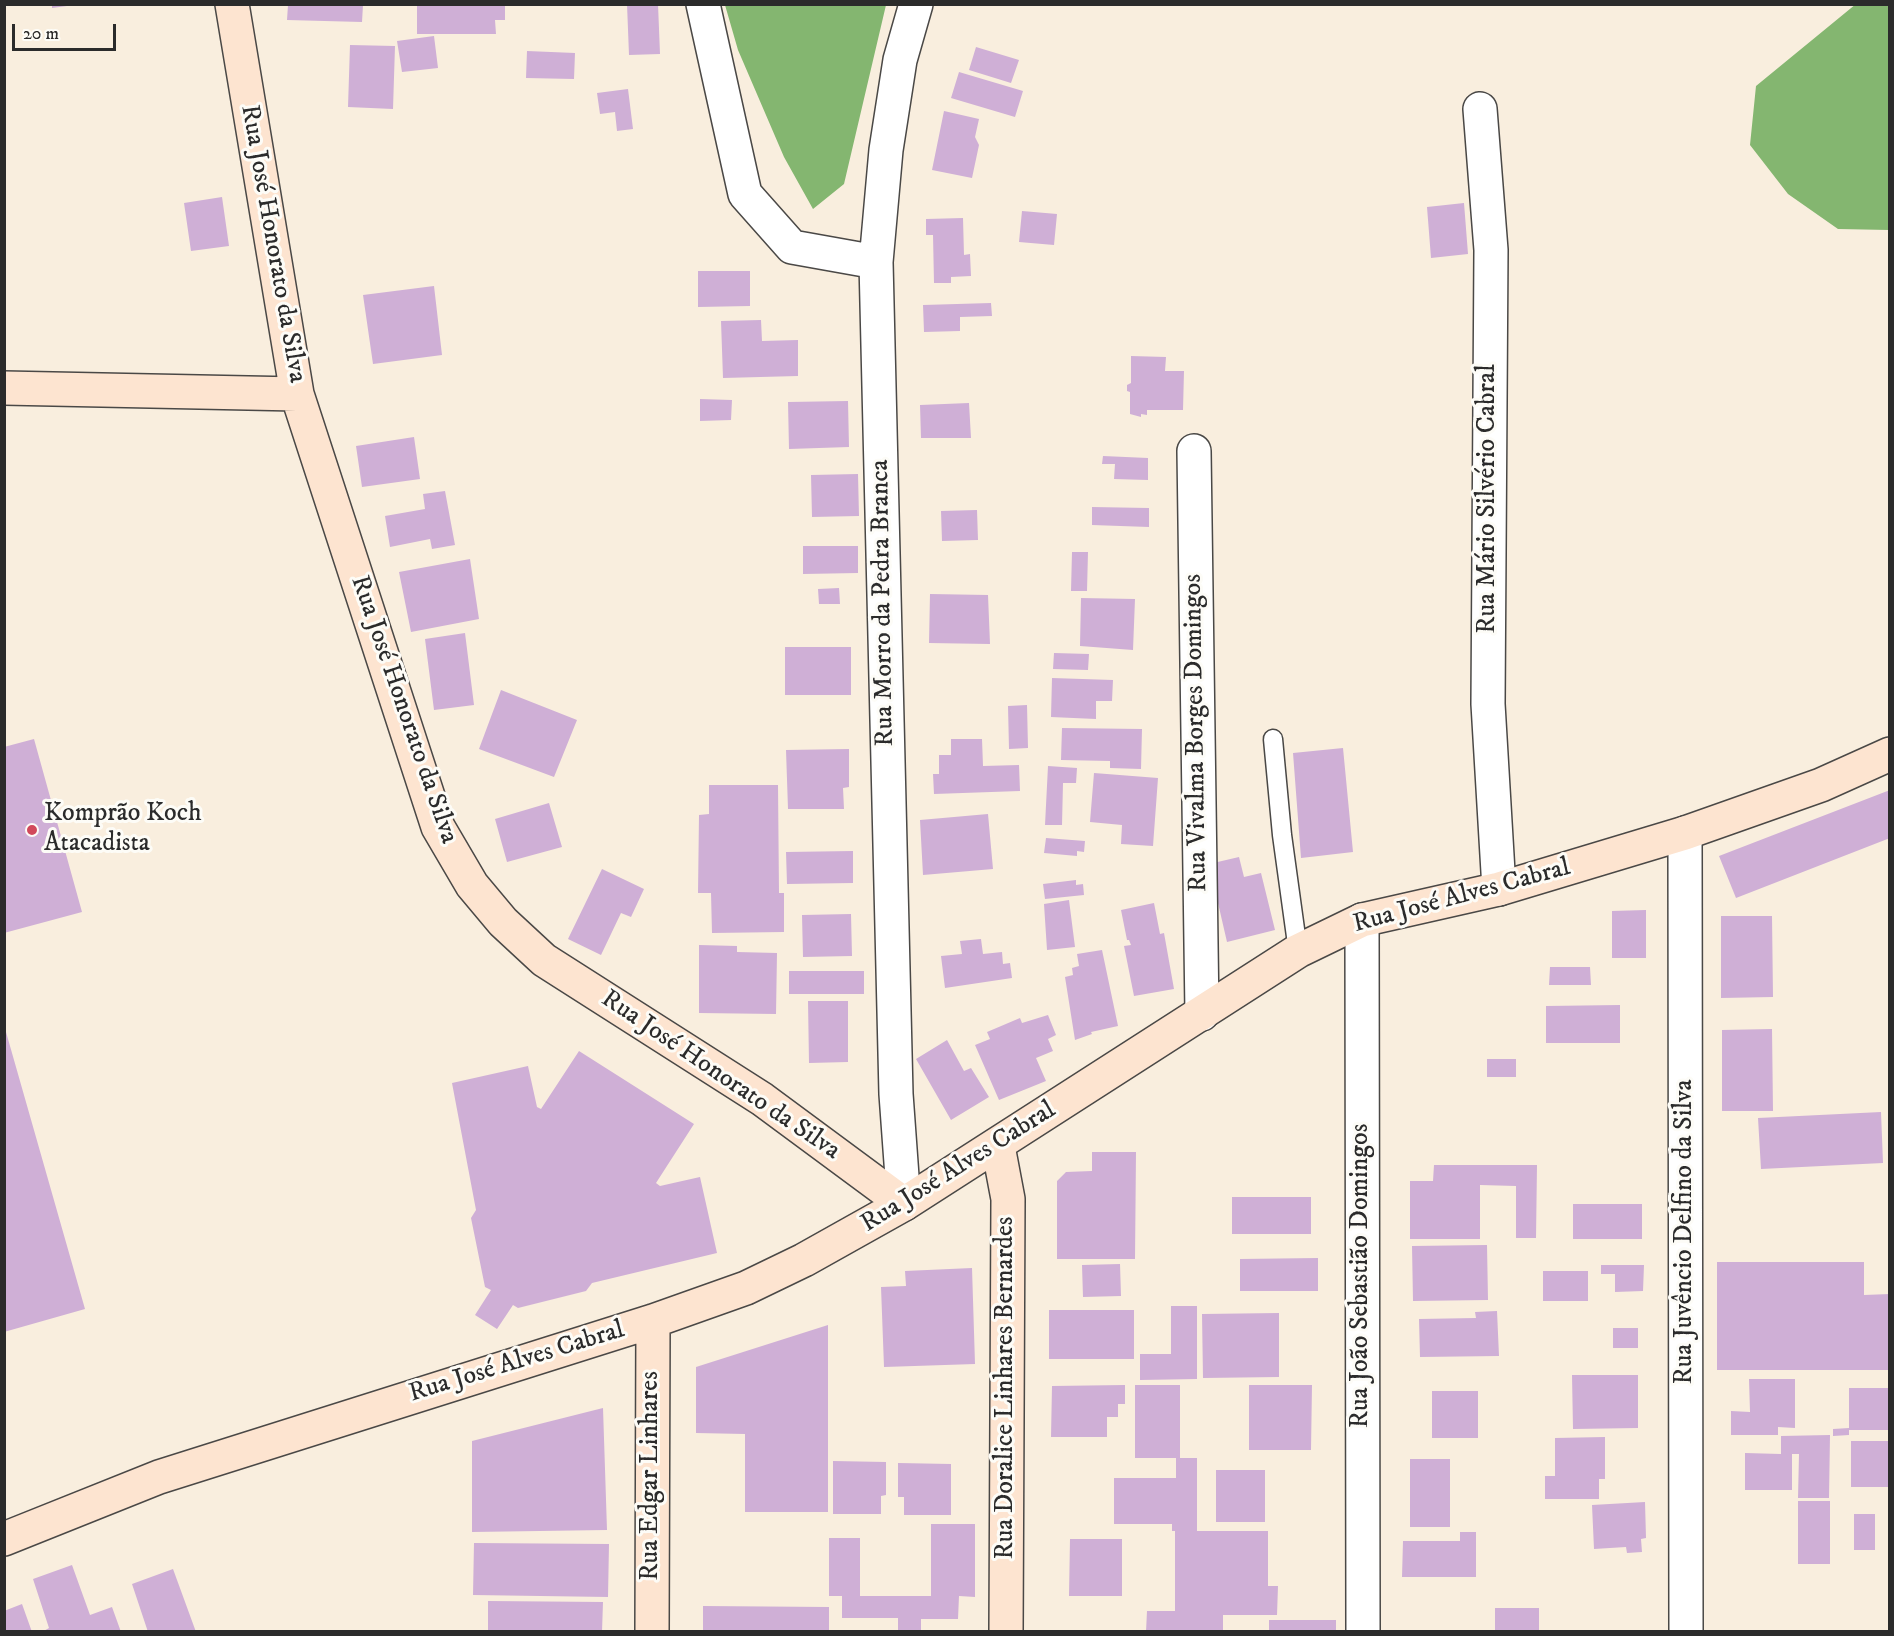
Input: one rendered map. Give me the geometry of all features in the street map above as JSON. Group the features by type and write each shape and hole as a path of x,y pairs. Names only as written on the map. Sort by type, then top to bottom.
{"street":[{"name":"Rua José Honorato da Silva","path":"232,4 297,394 438,827 472,885 502,922 544,960 762,1099 904,1204"},
{"path":"703,4 745,194 792,247 876,262"},
{"name":"Rua Morro da Pedra Branca","path":"904,1204 896,1094 876,262 886,150 900,60 915,4"},
{"name":"Rua Mário Silvério Cabral","path":"1480,109 1491,250 1488,704 1499,889"},
{"path":"4,388 297,394"},
{"name":"Rua Vivalma Borges Domingos","path":"1194,452 1202,1014"},
{"name":"Rua José Alves Cabral","path":"4,1539 159,1477 652,1321 746,1288 804,1260 904,1204 998,1146 1298,951 1362,920 1499,889 1685,834 1821,785 1890,754"},
{"name":"Rua Juvêncio Delfino da Silva","path":"1685,834 1686,1632"},
{"name":"Rua João Sebastião Domingos","path":"1362,920 1363,1632"},
{"name":"Rua Doralice Linhares Bernardes","path":"998,1146 1008,1199 1006,1632"},
{"name":"Rua Edgar Linhares","path":"652,1321 652,1632"}],"lane":[{"path":"1273,739 1298,951"}],"green space":[{"path":"1856,4 1889,5 1889,230 1838,229 1788,194 1750,145 1756,86"},
{"path":"725,5 886,5 844,184 813,209 784,157 738,50"}],"building":[{"path":"52,4 67,4 67,6 52,8"},
{"path":"417,4 505,4 505,20 495,20 496,34 417,34"},
{"path":"627,4 658,4 660,54 629,55"},
{"path":"288,5 363,5 362,22 287,20"},
{"path":"434,36 438,68 402,72 397,41"},
{"path":"350,45 395,46 393,109 348,107"},
{"path":"976,47 1019,60 1011,83 969,70"},
{"path":"527,51 575,53 574,79 526,78"},
{"path":"959,72 1023,91 1015,117 951,98"},
{"path":"628,89 633,129 617,131 615,112 600,114 597,93"},
{"path":"944,111 979,119 975,137 979,145 972,178 932,170"},
{"path":"222,197 229,246 191,251 184,203"},
{"path":"1464,203 1468,254 1431,258 1427,207"},
{"path":"1022,211 1057,214 1054,245 1019,242"},
{"path":"963,218 964,255 970,254 971,276 951,277 951,283 934,283 933,235 926,235 926,219"},
{"path":"698,271 750,271 750,306 698,307"},
{"path":"434,286 442,355 373,364 363,295"},
{"path":"991,303 992,316 960,317 960,331 924,332 923,305"},
{"path":"761,320 762,341 798,340 798,376 723,378 721,321"},
{"path":"1131,356 1166,357 1165,371 1184,371 1183,410 1147,410 1147,415 1141,414 1141,417 1130,414 1130,392 1127,391 1127,385 1131,383"},
{"path":"700,399 732,400 731,420 700,421"},
{"path":"848,401 849,447 789,449 788,402"},
{"path":"969,403 971,438 921,438 920,405"},
{"path":"414,437 420,479 362,487 356,446"},
{"path":"1103,456 1148,458 1148,480 1114,479 1115,464 1102,464"},
{"path":"858,474 859,516 812,517 811,475"},
{"path":"445,491 455,545 432,549 430,539 390,547 385,516 425,509 423,494"},
{"path":"1092,507 1149,508 1149,527 1092,525"},
{"path":"977,510 978,540 942,541 941,511"},
{"path":"803,546 858,546 858,573 803,574"},
{"path":"1072,552 1088,552 1087,591 1071,591"},
{"path":"470,559 479,619 411,632 399,572"},
{"path":"839,588 840,604 819,604 818,589"},
{"path":"930,594 988,595 990,644 929,643"},
{"path":"1081,598 1135,599 1133,650 1080,646"},
{"path":"465,633 474,705 434,710 425,639"},
{"path":"785,647 851,647 851,695 785,695"},
{"path":"1054,653 1089,654 1088,670 1053,669"},
{"path":"1052,678 1113,680 1112,701 1096,701 1096,719 1051,717"},
{"path":"501,690 577,720 554,777 479,749"},
{"path":"1027,705 1028,748 1009,749 1008,706"},
{"path":"1062,728 1142,729 1141,769 1110,768 1110,761 1061,760"},
{"name":"Komprão Koch Atacadista","path":"34,739 82,912 4,933 4,747"},
{"path":"951,739 982,739 983,766 1019,765 1020,791 934,794 933,774 939,774 939,755 951,755"},
{"path":"1343,748 1353,852 1301,858 1293,753"},
{"path":"849,749 849,787 843,788 844,809 788,809 786,750"},
{"path":"1048,766 1077,768 1076,783 1063,783 1062,825 1045,825"},
{"path":"1094,773 1158,778 1153,846 1121,844 1122,825 1090,822"},
{"path":"709,785 778,785 779,893 784,893 784,932 712,933 711,893 698,893 699,815 709,814"},
{"path":"1890,790 1890,838 1736,898 1719,856"},
{"path":"549,803 562,847 507,862 495,819"},
{"path":"988,814 993,869 923,875 920,820"},
{"path":"1046,838 1085,841 1084,852 1077,851 1077,856 1044,853"},
{"path":"853,851 853,883 787,884 786,852"},
{"path":"1239,857 1244,877 1261,873 1275,930 1227,942 1209,864"},
{"path":"602,869 644,889 631,917 621,913 601,955 568,939"},
{"path":"1076,880 1076,885 1083,884 1084,895 1045,899 1043,884"},
{"path":"1069,900 1075,947 1047,950 1044,904"},
{"path":"1154,903 1160,934 1164,933 1174,989 1134,996 1124,946 1131,945 1127,940 1121,910"},
{"path":"1646,910 1646,958 1612,958 1612,911"},
{"path":"851,914 852,956 803,957 802,915"},
{"path":"1721,916 1772,916 1773,997 1721,998"},
{"path":"981,939 983,954 1002,952 1003,964 1010,963 1012,978 945,988 941,956 962,954 960,941"},
{"path":"699,945 737,946 737,952 777,953 776,1014 699,1013"},
{"path":"1102,950 1118,1026 1091,1032 1092,1034 1075,1040 1065,977 1073,975 1072,968 1079,966 1077,954"},
{"path":"1550,967 1590,967 1591,985 1549,985"},
{"path":"789,971 864,971 864,994 789,994"},
{"path":"808,1001 848,1001 848,1062 809,1063"},
{"path":"1620,1005 1620,1043 1546,1043 1546,1006"},
{"path":"1048,1015 1056,1035 1048,1039 1053,1051 1036,1058 1046,1081 999,1100 975,1045 990,1039 987,1032 1020,1018 1022,1023"},
{"path":"4,1025 85,1309 4,1332"},
{"path":"1772,1029 1773,1111 1722,1111 1722,1030"},
{"path":"947,1040 964,1071 971,1068 989,1097 951,1120 916,1059"},
{"path":"579,1051 694,1124 656,1183 660,1186 700,1177 717,1253 592,1283 586,1291 518,1308 513,1305 497,1329 475,1315 491,1290 485,1287 471,1218 476,1210 452,1083 528,1066 537,1107 541,1109"},
{"path":"1487,1059 1516,1059 1516,1077 1487,1077"},
{"path":"1881,1112 1883,1163 1761,1169 1758,1118"},
{"path":"1092,1152 1136,1152 1135,1259 1057,1259 1057,1181 1066,1172 1092,1171"},
{"path":"1434,1165 1537,1165 1536,1238 1516,1238 1516,1186 1480,1185 1480,1239 1410,1239 1410,1181 1433,1181"},
{"path":"1232,1197 1311,1197 1311,1234 1232,1234"},
{"path":"1573,1204 1642,1204 1642,1239 1573,1239"},
{"path":"1487,1245 1488,1300 1413,1301 1412,1246"},
{"path":"1318,1258 1318,1291 1240,1291 1240,1259"},
{"path":"1717,1262 1864,1262 1864,1295 1890,1294 1890,1370 1717,1370"},
{"path":"1120,1264 1121,1296 1083,1297 1082,1265"},
{"path":"1601,1265 1644,1265 1643,1291 1615,1292 1615,1274 1601,1274"},
{"path":"972,1268 975,1364 884,1367 881,1287 906,1286 905,1271"},
{"path":"1543,1271 1588,1271 1588,1301 1543,1301"},
{"path":"1171,1306 1197,1306 1197,1379 1140,1380 1140,1354 1171,1354"},
{"path":"1049,1310 1134,1310 1134,1359 1049,1359"},
{"path":"1497,1311 1499,1356 1420,1357 1419,1319 1476,1318 1475,1312"},
{"path":"1279,1313 1279,1377 1203,1378 1202,1314"},
{"path":"828,1325 828,1512 745,1512 745,1434 696,1433 696,1367"},
{"path":"1613,1328 1638,1328 1638,1348 1613,1348"},
{"path":"1572,1375 1638,1375 1638,1428 1573,1429"},
{"path":"1749,1379 1795,1379 1795,1428 1778,1427 1778,1435 1731,1435 1731,1411 1750,1412"},
{"path":"1125,1385 1125,1404 1118,1404 1118,1417 1107,1417 1107,1437 1051,1437 1052,1386"},
{"path":"1135,1385 1180,1385 1180,1458 1197,1458 1197,1531 1268,1531 1268,1586 1278,1586 1277,1615 1223,1615 1223,1632 1146,1632 1147,1611 1175,1611 1175,1531 1172,1531 1172,1524 1114,1524 1114,1478 1176,1478 1176,1458 1135,1458"},
{"path":"1249,1385 1312,1385 1311,1450 1249,1450"},
{"path":"1849,1388 1890,1388 1890,1430 1849,1430"},
{"path":"1432,1391 1478,1391 1478,1438 1432,1438"},
{"path":"603,1408 607,1530 472,1532 472,1441"},
{"path":"1849,1428 1849,1435 1833,1436 1833,1429"},
{"path":"1830,1435 1829,1498 1798,1498 1799,1454 1792,1454 1792,1490 1745,1490 1745,1453 1781,1454 1781,1436"},
{"path":"1605,1437 1605,1479 1599,1479 1599,1499 1545,1499 1545,1476 1555,1476 1555,1438"},
{"path":"1851,1441 1890,1441 1890,1487 1851,1487"},
{"path":"1410,1459 1450,1459 1450,1527 1410,1527"},
{"path":"833,1461 886,1462 886,1495 881,1496 881,1514 833,1514"},
{"path":"898,1463 951,1464 951,1515 904,1515 904,1497 898,1497"},
{"path":"1216,1470 1265,1470 1265,1522 1216,1522"},
{"path":"1798,1501 1830,1501 1830,1564 1798,1564"},
{"path":"1645,1502 1646,1538 1641,1539 1642,1552 1627,1553 1626,1547 1594,1549 1592,1505"},
{"path":"1854,1514 1875,1514 1875,1550 1854,1550"},
{"path":"931,1524 975,1524 975,1597 959,1596 958,1619 921,1619 921,1632 898,1632 898,1618 842,1618 842,1596 829,1596 829,1538 860,1538 860,1596 931,1596"},
{"path":"1460,1532 1476,1532 1476,1577 1402,1577 1403,1541 1460,1541"},
{"path":"1070,1539 1122,1539 1122,1596 1069,1596"},
{"path":"474,1543 609,1544 608,1597 473,1595"},
{"path":"72,1565 90,1615 112,1607 121,1632 42,1632 49,1628 33,1579"},
{"path":"173,1569 196,1632 148,1632 132,1584"},
{"path":"488,1601 603,1602 602,1632 488,1632"},
{"path":"22,1604 32,1632 4,1632 4,1611"},
{"path":"703,1606 829,1607 829,1632 703,1632"},
{"path":"1495,1608 1539,1608 1539,1632 1495,1632"},
{"path":"1269,1620 1336,1620 1336,1632 1269,1632"}],"place":[{"name":"Komprão Koch Atacadista","path":"32,830"}]}
